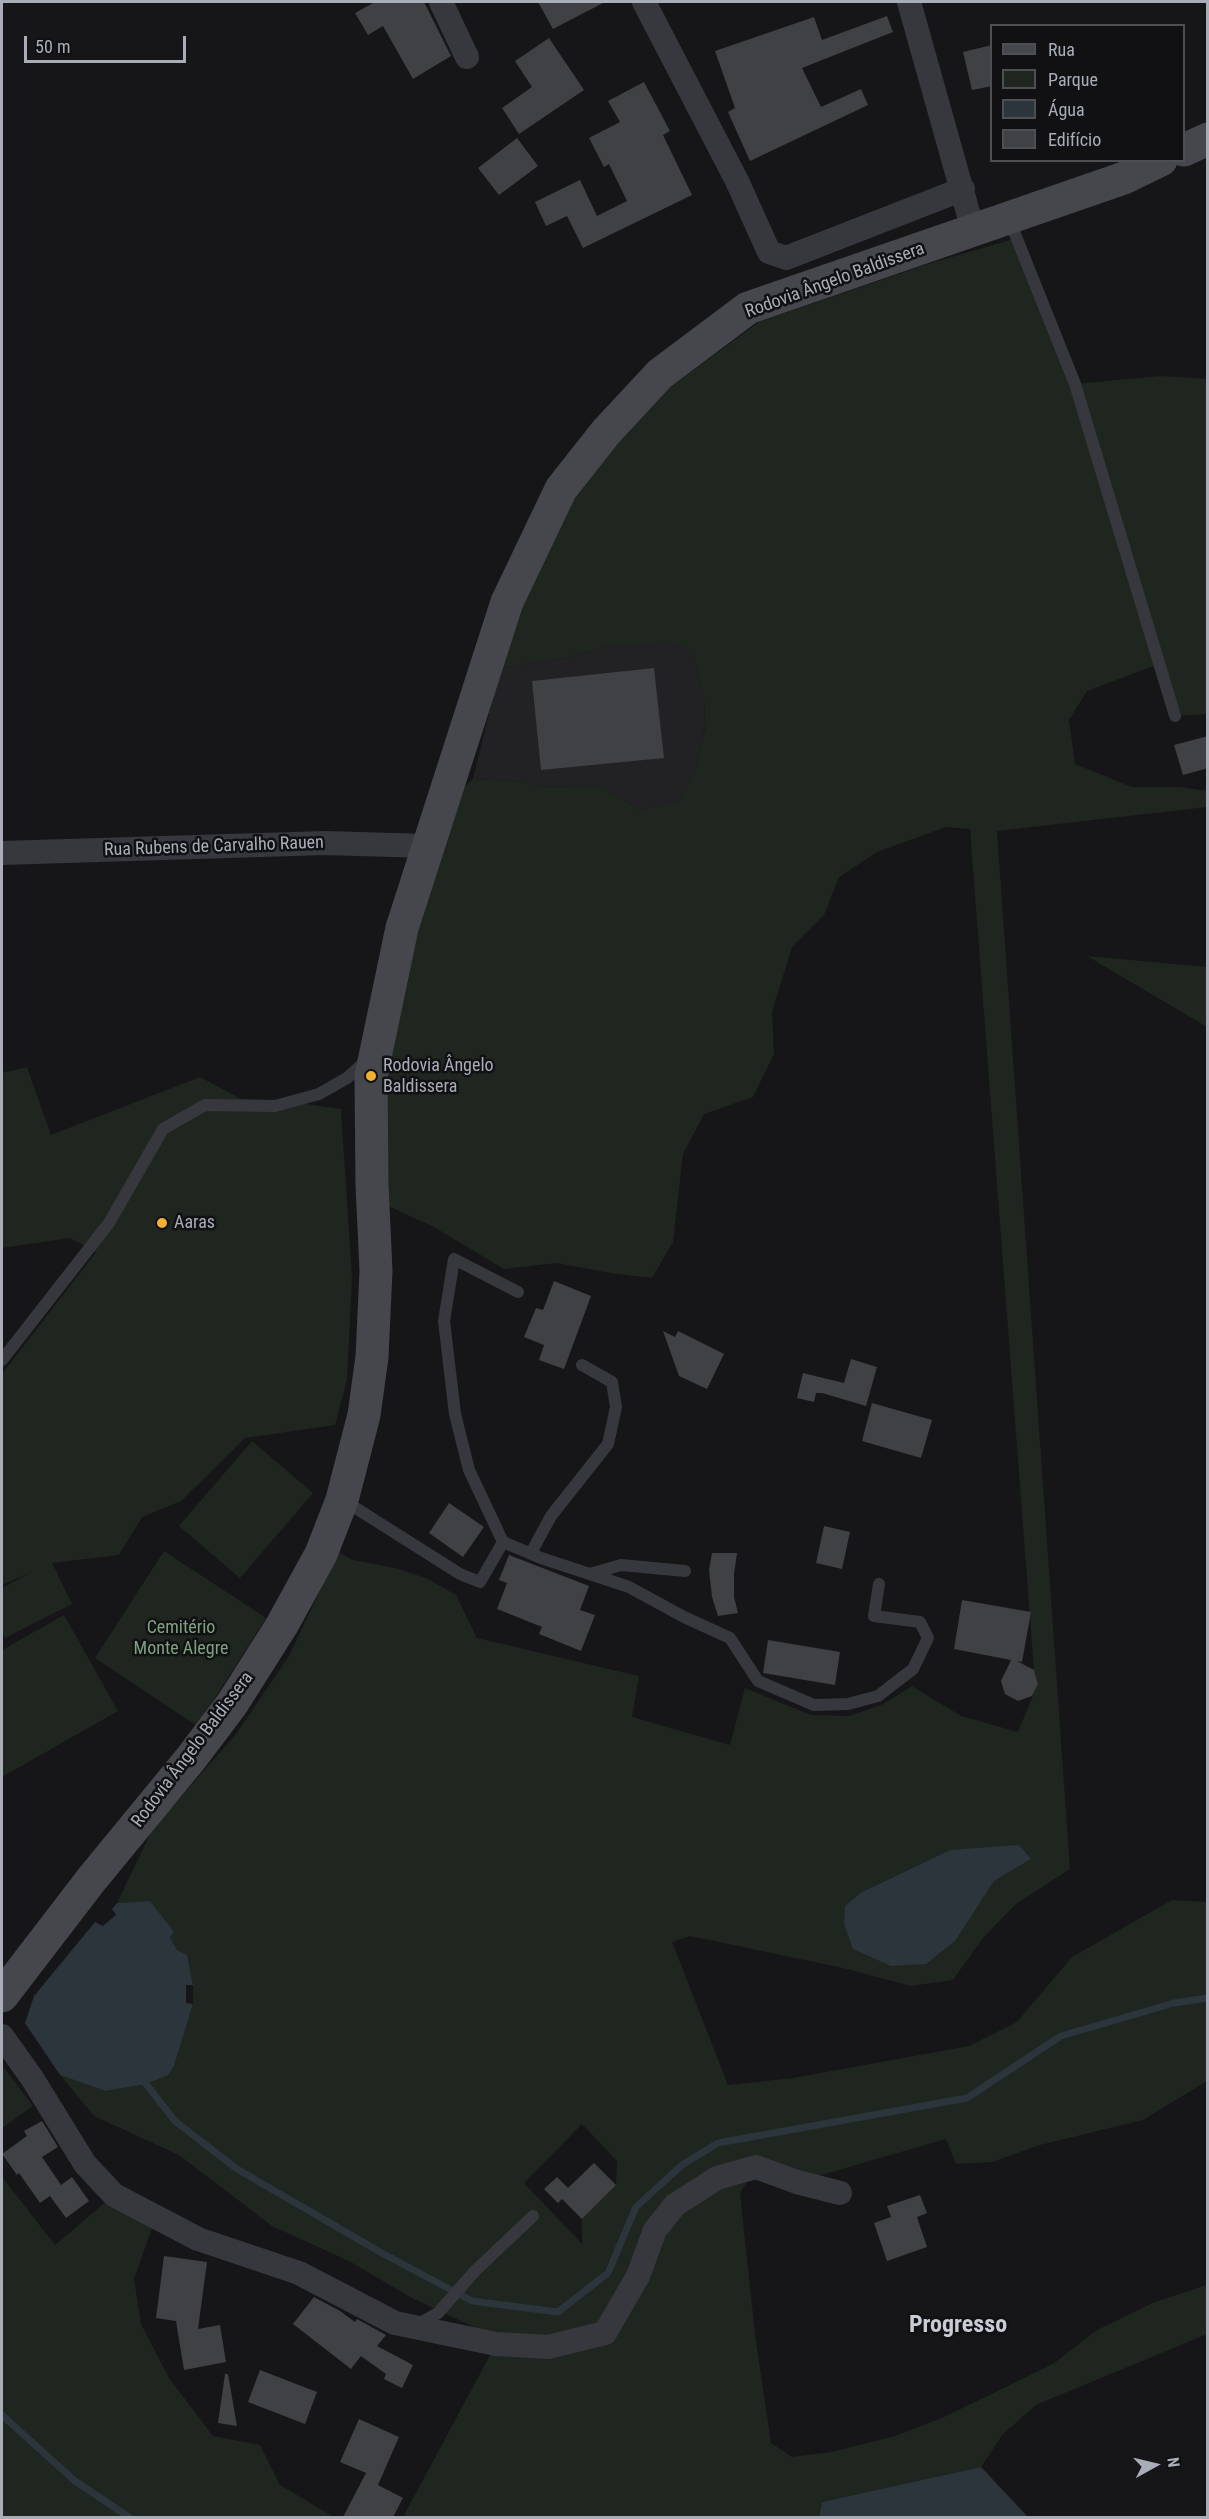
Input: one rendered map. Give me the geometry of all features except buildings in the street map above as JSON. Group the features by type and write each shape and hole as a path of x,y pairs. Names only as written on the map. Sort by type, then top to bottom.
{"street":[{"path":"441,2 467,57"},
{"path":"644,2 737,181 769,252 786,258 963,189"},
{"path":"909,2 973,230"},
{"path":"1185,150 1208,139"},
{"name":"Rodovia Ângelo Baldissera","path":"2,1996 91,1880 192,1758 231,1704 282,1625 321,1554 342,1500 364,1415 372,1357 376,1271 371,1076 402,928 507,602 561,489 606,432 660,374 748,309 1124,178 1157,162"},
{"name":"Rua Rubens de Carvalho Rauen","path":"2,853 325,843 427,846"},
{"path":"2,2036 32,2078 85,2164 114,2195 198,2239 299,2273 395,2323 496,2344 548,2347 605,2333 638,2276 655,2230 675,2205 717,2178 756,2167 797,2182 840,2193"}],"lane":[{"path":"1009,218 1075,384 1174,716"},
{"path":"2,1360 109,1223 162,1129 205,1105 274,1106 319,1094 347,1078 376,1051"},
{"path":"518,1292 454,1258 444,1321 455,1414 469,1470 503,1542 629,1587 684,1617 730,1638 758,1681 813,1705 848,1704 878,1696 913,1669 928,1638 920,1622 874,1616 879,1584"},
{"path":"531,1553 551,1516 608,1444 616,1407 612,1382 582,1365"},
{"path":"342,1500 460,1574 480,1582 503,1542"},
{"path":"590,1574 621,1565 685,1571"},
{"path":"413,2326 438,2313 476,2271 533,2216"}],"shaded area":[{"path":"677,643 694,658 704,697 705,727 695,769 679,801 640,810 599,785 550,787 513,781 473,779 500,668 571,657 610,646"}],"green space":[{"path":"1017,238 1075,384 1161,376 1208,379 1207,714 1175,716 1159,664 1087,691 1069,720 1075,764 1132,787 1180,787 1207,791 1207,807 997,831 1070,1869 1016,1904 983,1938 953,1980 911,1986 843,1968 690,1936 672,1942 728,2085 793,2078 969,2046 1017,2022 1072,1957 1172,1900 1207,1902 1207,2081 1143,2120 1040,2145 992,2162 956,2164 946,2139 797,2182 756,2167 740,2193 755,2334 771,2443 792,2457 831,2452 895,2436 944,2417 1053,2364 1097,2330 1155,2302 1207,2285 1207,2334 1036,2405 1003,2434 981,2467 822,2502 819,2517 403,2517 496,2344 489,2334 412,2298 349,2261 272,2226 179,2155 94,2116 60,2075 105,2091 174,2066 193,2004 193,1985 187,1956 177,1950 150,1901 117,1903 152,1830 236,1734 289,1656 338,1552 353,1560 395,1568 426,1578 456,1595 477,1638 639,1676 632,1717 730,1745 745,1688 811,1715 849,1716 883,1704 912,1686 961,1716 1018,1732 1038,1683 1034,1670 970,829 946,827 877,852 839,877 824,915 792,947 772,1012 774,1054 753,1097 704,1114 683,1154 673,1242 652,1278 556,1263 504,1269 434,1227 388,1206 386,1075 420,910 461,790 473,779 513,781 550,787 599,785 640,810 679,801 695,769 705,728 704,697 694,658 677,643 610,646 571,657 500,668 504,647 573,497 617,442 672,386 759,322 928,264","holes":["981,1849 1030,1859 994,1881 956,1940 862,1892 950,1850","582,2124 617,2161 616,2185 582,2219 582,2244 524,2183"]},
{"path":"1087,956 1207,967 1207,1027"},
{"path":"27,1067 51,1135 200,1077 241,1099 279,1100 341,1109 352,1279 347,1380 335,1425 245,1438 181,1501 142,1517 119,1555 52,1563 72,1604 5,1638 2,1631 2,1588 32,1572 2,1585 2,1374 96,1252 70,1238 2,1248 2,1073"},
{"path":"252,1441 313,1493 240,1578 179,1526"},
{"name":"Cemitério Monte Alegre","path":"164,1551 266,1618 197,1726 95,1658"},
{"path":"64,1615 118,1711 2,1777 2,1650"},
{"path":"2,2065 33,2106 2,2128"},
{"path":"2,2177 55,2245 114,2195 156,2217 134,2279 141,2324 169,2378 213,2436 260,2445 280,2485 334,2517 2,2517"}],"water":[{"path":"1019,1845 1031,1859 994,1881 956,1940 926,1964 891,1966 853,1949 844,1924 845,1906 862,1892 950,1850"},
{"path":"150,1901 174,1932 170,1937 177,1950 187,1955 193,1985 186,1985 186,2003 193,2004 174,2066 168,2075 146,2084 105,2091 60,2075 25,2023 34,1996 95,1922 103,1926 116,1915 112,1909 117,1903"},
{"path":"981,2467 1028,2517 819,2517 822,2502"}],"waterway":[{"path":"146,2084 175,2121 237,2169 380,2252 472,2301 558,2312 608,2273 636,2207 682,2165 718,2143 967,2098 1061,2036 1174,2003 1208,1998"},
{"path":"2,2415 75,2481 130,2518"}],"place":[{"name":"Rodovia Ângelo Baldissera","path":"371,1076"},
{"name":"Aaras","path":"162,1223"}],"district":[{"name":"Progresso","path":"958,2326"}]}
